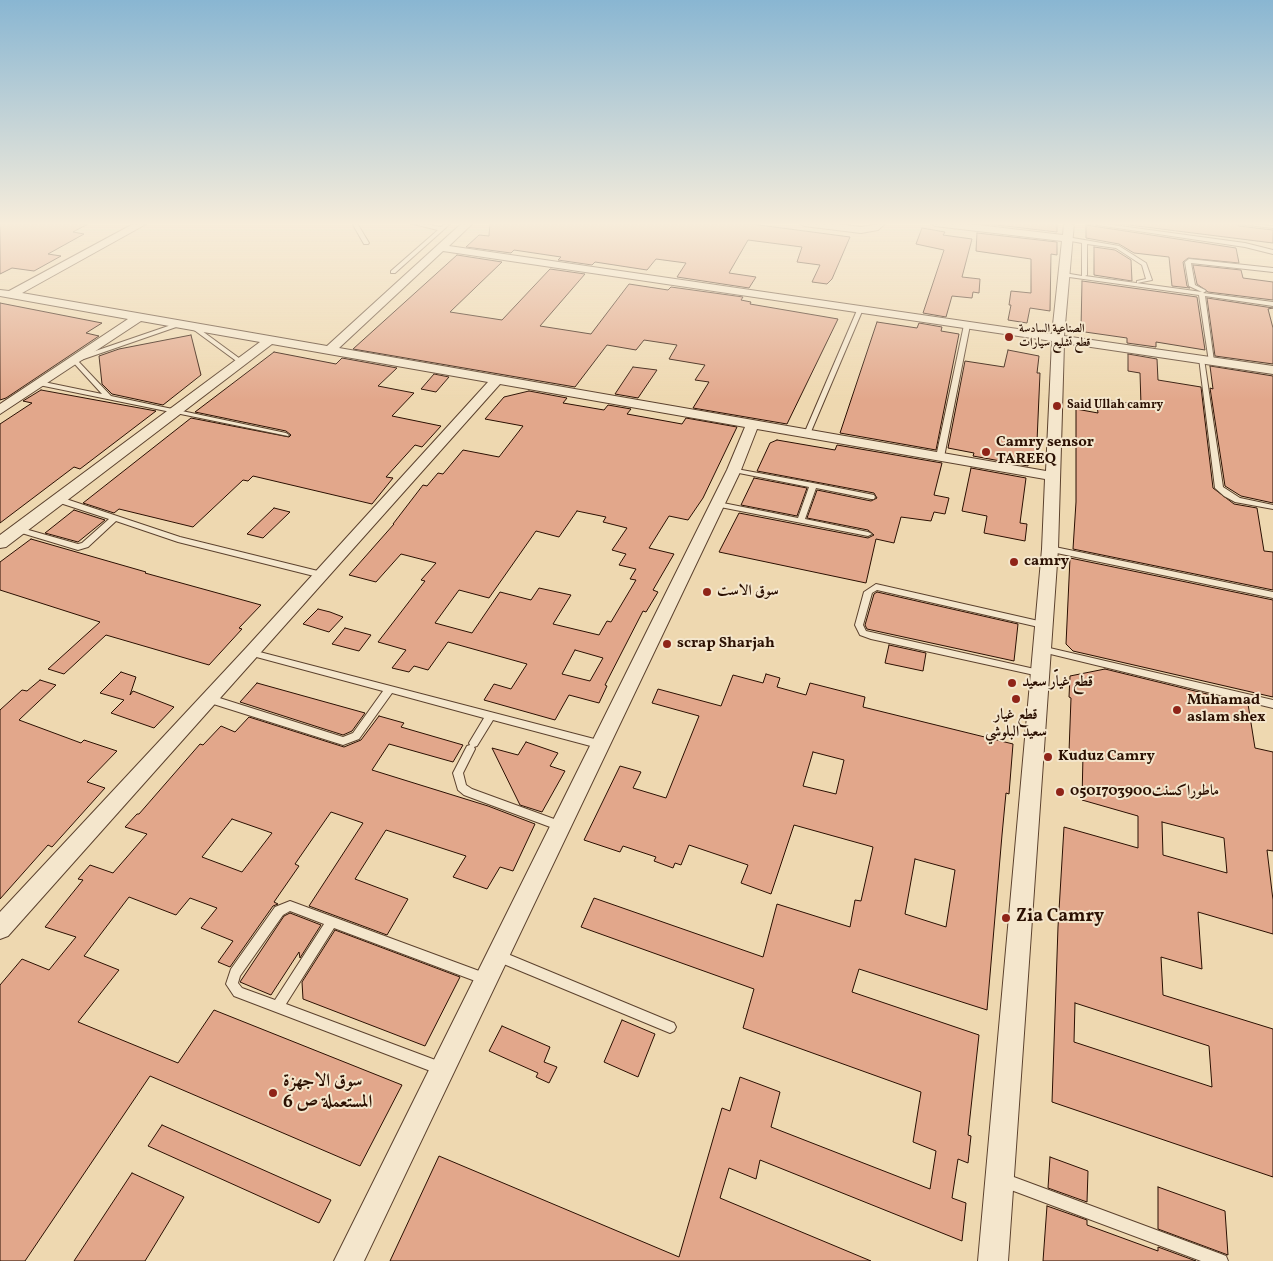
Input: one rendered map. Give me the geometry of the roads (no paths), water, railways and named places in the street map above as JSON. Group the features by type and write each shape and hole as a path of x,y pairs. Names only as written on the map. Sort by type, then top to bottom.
{"street":[{"path":"6,294 29,282"},
{"path":"329,351 404,282"},
{"path":"673,282 1273,370"},
{"path":"993,1261 1050,548 1058,338 1063,282"},
{"path":"6,294 1052,476"},
{"path":"0,410 139,316"},
{"path":"0,543 270,340"},
{"path":"0,928 252,653 497,380"},
{"path":"349,1261 718,504 752,425"}],"lane":[{"path":"1118,282 1273,302"},
{"path":"1191,282 1192,286 1197,290 1273,302"},
{"path":"1202,294 1206,360 1219,488 1238,500 1273,506"},
{"path":"807,434 860,309"},
{"path":"108,397 74,360 186,325 241,362"},
{"path":"940,457 967,325"},
{"path":"39,383 176,410 286,435"},
{"path":"734,470 871,497"},
{"path":"801,521 813,486"},
{"path":"58,500 187,542 322,575"},
{"path":"718,504 868,534"},
{"path":"18,529 78,547 84,545 114,519"},
{"path":"1050,548 1273,595"},
{"path":"1039,673 871,636 863,633 859,625 868,592 876,587 1043,625"},
{"path":"1041,649 1273,704"},
{"path":"252,653 602,744"},
{"path":"210,698 343,741 356,736 390,689"},
{"path":"491,716 458,773 462,787 468,792 561,826"},
{"path":"442,1070 238,992 232,984 234,973 282,908 294,906 486,979"},
{"path":"277,1007 332,921"},
{"path":"498,956 670,1027"},
{"path":"999,1178 1221,1261"}],"place":[{"name":"الصناعية السادسة قطع تشليع سيارات","path":"1009,337"},
{"name":"Said Ullah camry","path":"1057,406"},
{"name":"Camry sensor TAREEQ","path":"986,452"},
{"name":"camry","path":"1014,562"},
{"name":"سوق الاست","path":"707,592"},
{"name":"scrap Sharjah","path":"667,644"},
{"name":"قطع غياًًر سعيد","path":"1012,683"},
{"name":"قطع غيار سعيد البلوشي","path":"1016,699"},
{"name":"Muhamad aslam shex","path":"1177,710"},
{"name":"Kuduz Camry","path":"1048,757"},
{"name":"ماطوراكسنت0501703900","path":"1060,792"},
{"name":"Zia Camry","path":"1006,918"},
{"name":"سوق الاجهزة المستعملة ص 6","path":"273,1093"}]}
